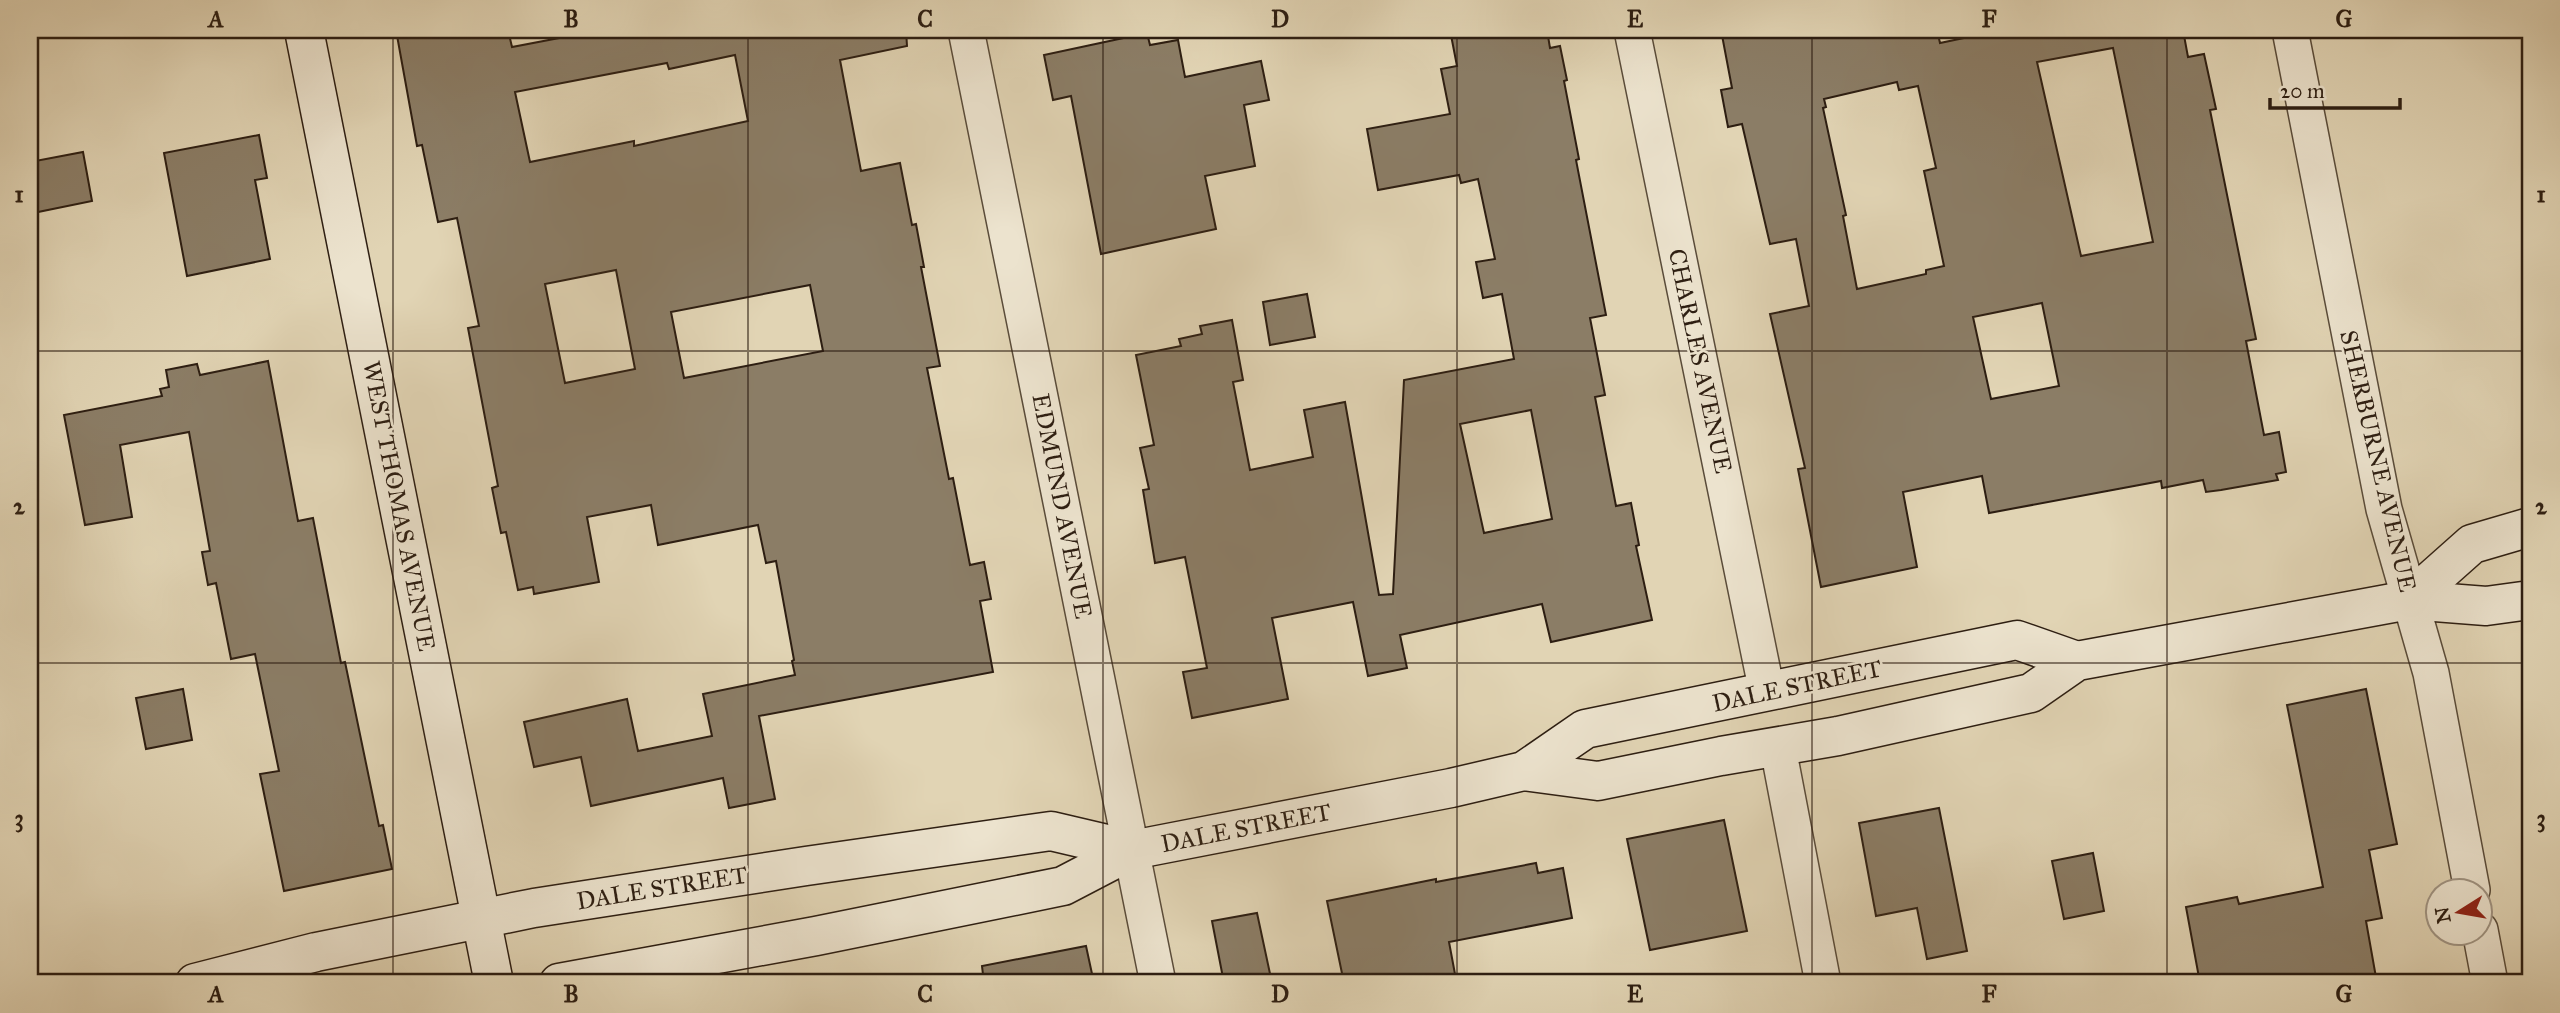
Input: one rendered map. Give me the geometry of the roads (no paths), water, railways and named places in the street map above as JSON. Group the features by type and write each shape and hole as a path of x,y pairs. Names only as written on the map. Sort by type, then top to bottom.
{"main road":[{"name":"WEST THOMAS AVENUE","path":"304,30 494,983"},
{"path":"2409,600 2472,544 2530,527"},
{"name":"DALE STREET","path":"559,983 816,936 1063,886 1132,850 1451,788 1524,771 1598,781 1721,756 1778,748 2031,693 2077,661 2409,600 2486,606 2530,600"},
{"name":"DALE STREET","path":"1524,771 1586,729 2017,640 2077,661"},
{"name":"DALE STREET","path":"195,983 316,952 481,918 792,868 1051,831 1132,850"}],"street":[{"name":"EDMUND AVENUE","path":"966,30 1158,983"},
{"name":"CHARLES AVENUE","path":"1632,30 1766,692"},
{"name":"SHERBURNE AVENUE","path":"2290,30 2384,509 2431,673 2469,876"},
{"path":"1778,748 1823,983"},
{"path":"2483,946 2490,983"}]}
